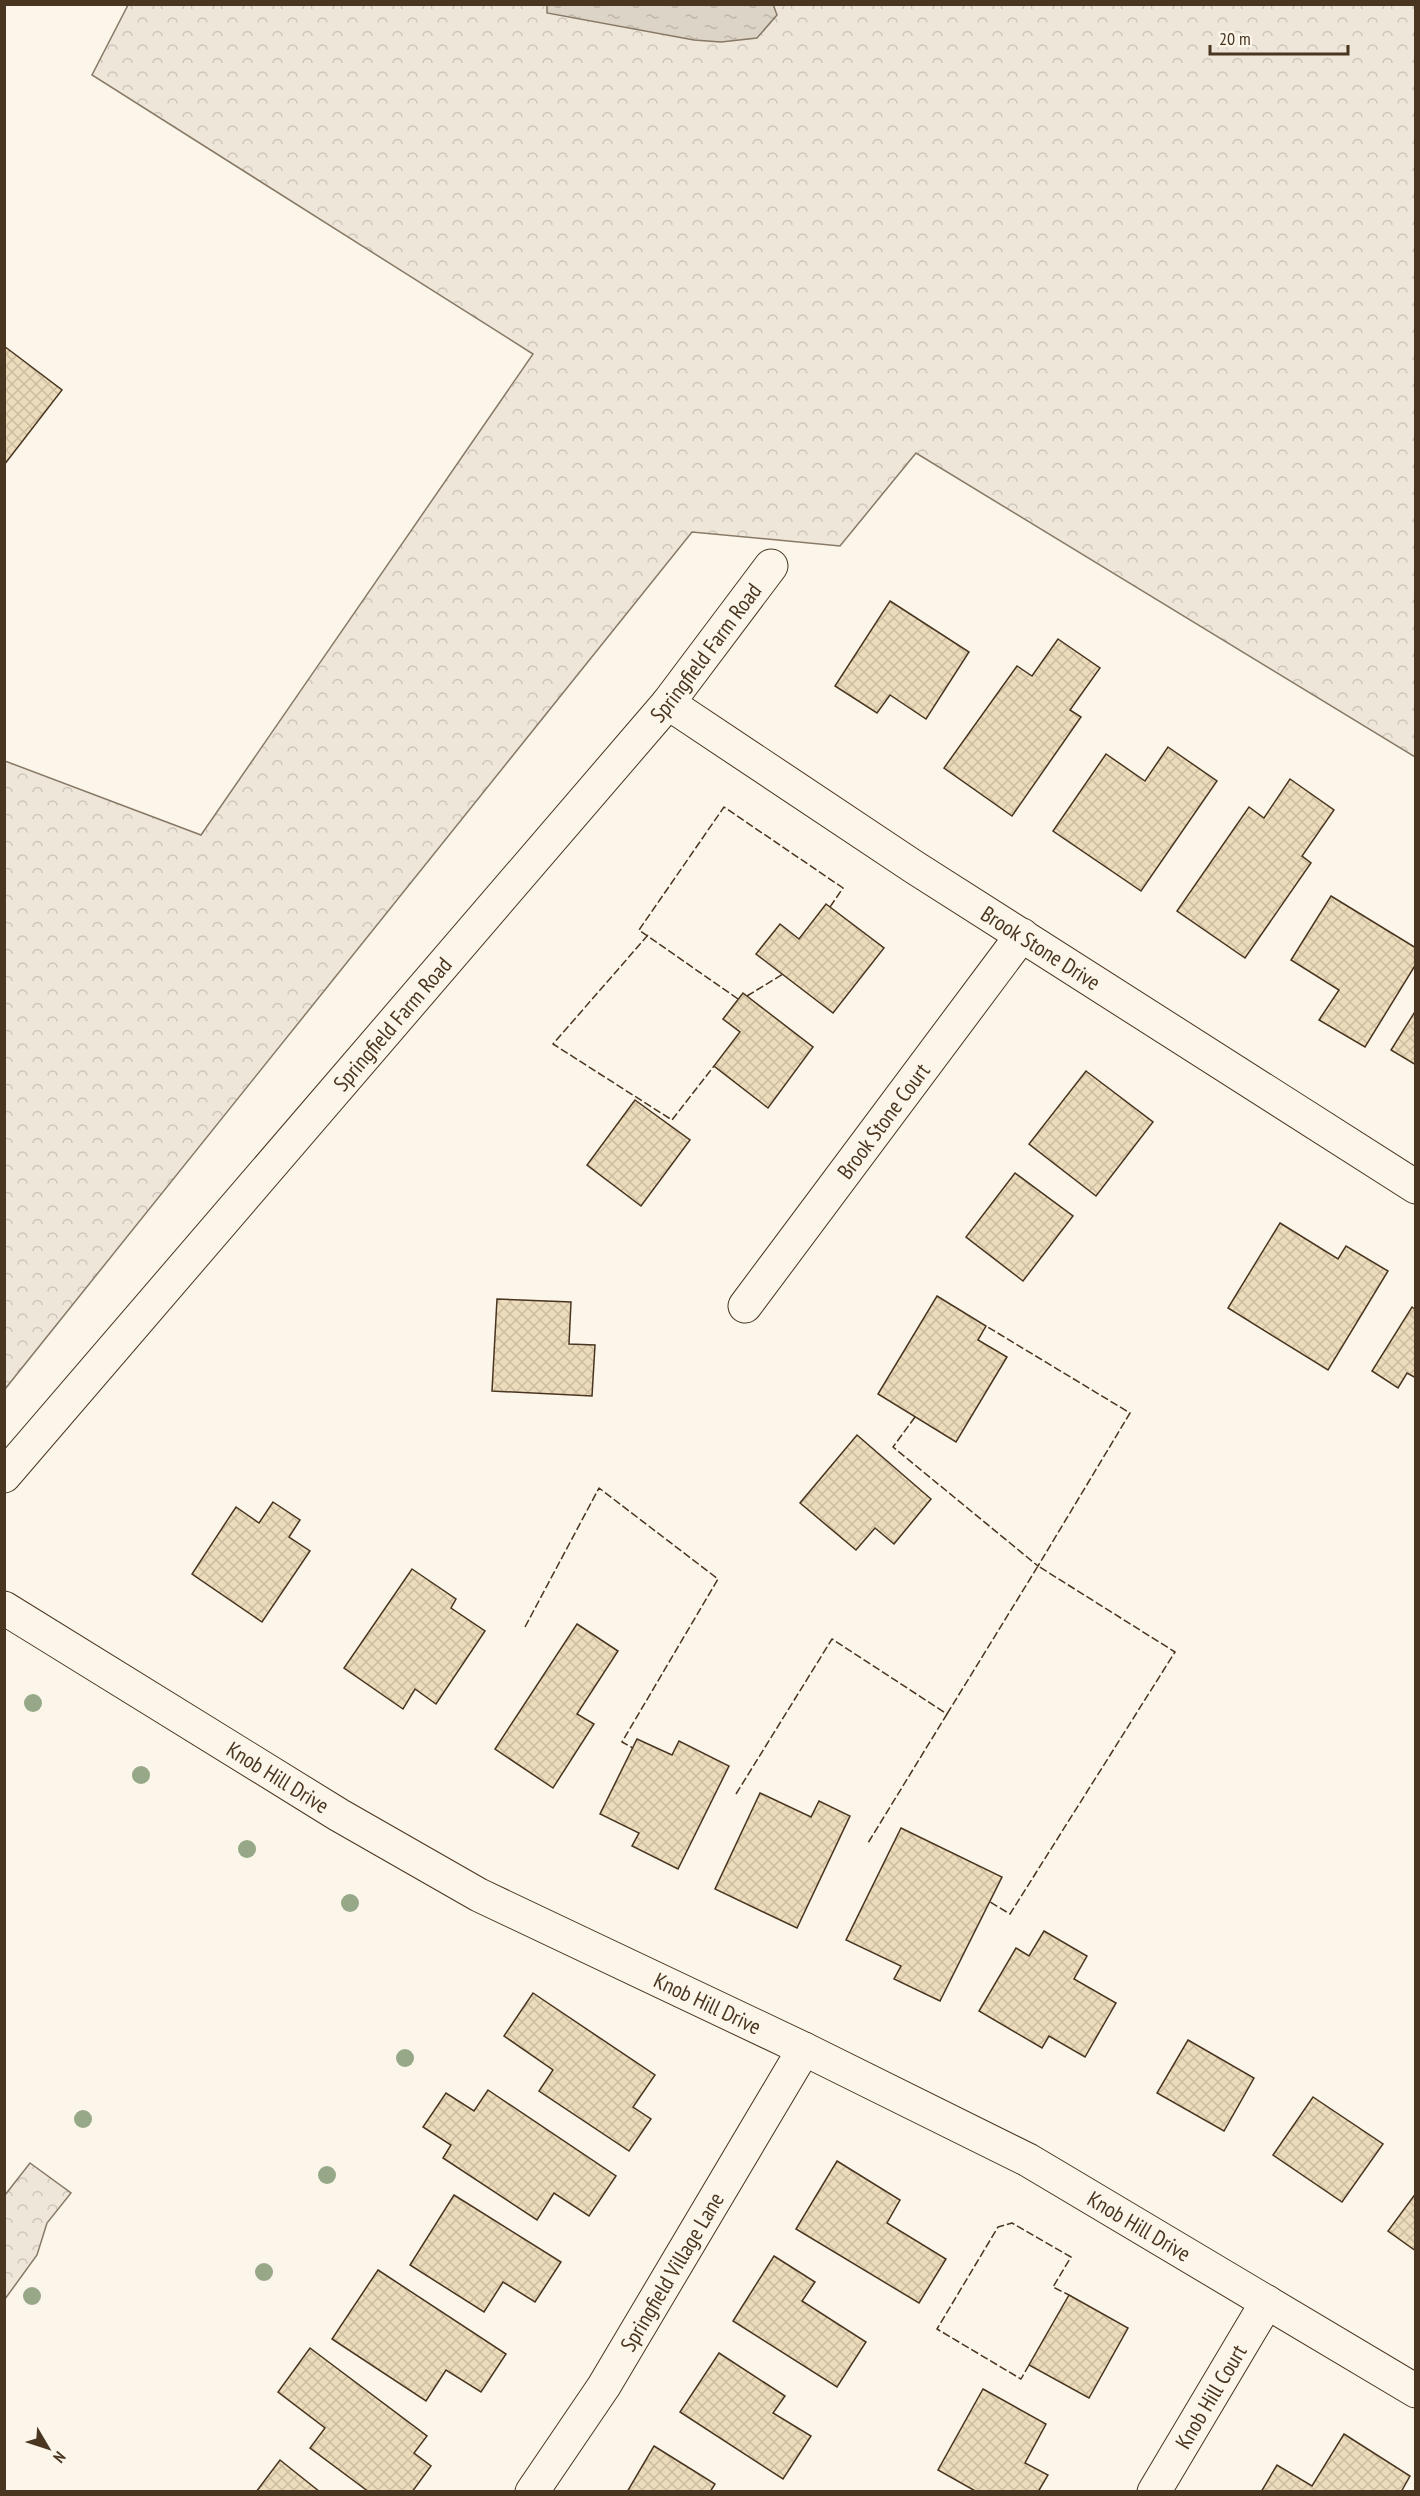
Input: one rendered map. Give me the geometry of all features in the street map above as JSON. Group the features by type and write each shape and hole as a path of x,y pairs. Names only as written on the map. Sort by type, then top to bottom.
{"street":[{"name":"Springfield Farm Road","path":"4,1476 668,703 771,566"},
{"name":"Brook Stone Drive","path":"668,703 898,856 1416,1187"},
{"name":"Brook Stone Court","path":"745,1306 1022,935"},
{"name":"Knob Hill Drive","path":"4,1608 339,1815 479,1895 804,2049 1028,2160 1416,2391"},
{"name":"Springfield Village Lane","path":"532,2492 604,2386 804,2049"},
{"name":"Knob Hill Court","path":"1154,2492 1267,2302"}],"green space":[{"path":"128,5 1415,5 1415,757 916,453 840,546 692,532 5,1389 5,761 201,835 533,354 92,75"},
{"path":"30,2163 71,2193 47,2223 37,2255 5,2299 5,2195"}],"water":[{"path":"773,4 777,15 757,38 721,42 694,40 547,13 547,5"}],"building":[{"path":"4,346 62,390 4,465"},
{"path":"890,601 969,652 926,719 890,695 877,713 835,686"},
{"path":"1058,639 1100,668 1070,710 1081,717 1012,816 944,768 1017,666 1032,676"},
{"path":"1168,747 1217,781 1141,891 1053,831 1106,754 1145,781"},
{"path":"1290,779 1334,810 1302,856 1311,863 1245,958 1177,911 1249,807 1264,818"},
{"path":"1331,896 1416,948 1416,964 1365,1047 1319,1020 1339,990 1291,960"},
{"path":"826,904 884,948 833,1013 756,954 780,924 799,939"},
{"path":"743,993 813,1047 768,1108 714,1066 740,1032 723,1019"},
{"path":"1416,1010 1416,1065 1391,1050"},
{"path":"1086,1071 1153,1122 1096,1196 1029,1144"},
{"path":"635,1100 690,1140 641,1206 587,1165"},
{"path":"1015,1173 1073,1216 1023,1281 966,1237"},
{"path":"1280,1223 1338,1259 1346,1246 1388,1271 1328,1370 1228,1308"},
{"path":"937,1296 986,1326 978,1340 1007,1357 956,1442 878,1394"},
{"path":"497,1299 571,1302 569,1344 595,1345 592,1396 492,1391"},
{"path":"1412,1307 1416,1310 1416,1378 1407,1373 1398,1388 1372,1371"},
{"path":"857,1435 931,1499 894,1544 875,1528 856,1550 800,1503"},
{"path":"273,1502 300,1520 289,1537 310,1551 262,1622 192,1574 236,1507 259,1523"},
{"path":"412,1569 456,1599 451,1608 485,1631 436,1704 415,1689 403,1709 344,1668"},
{"path":"577,1624 618,1651 577,1714 594,1724 553,1788 495,1749"},
{"path":"637,1739 672,1755 679,1741 729,1766 678,1869 632,1846 639,1833 600,1814"},
{"path":"760,1793 811,1817 819,1801 850,1816 797,1928 715,1889"},
{"path":"901,1828 1002,1877 940,2001 894,1979 901,1966 846,1940"},
{"path":"1044,1931 1087,1956 1074,1979 1116,2003 1085,2057 1049,2036 1042,2048 979,2011 1016,1948 1029,1956"},
{"path":"533,1993 655,2075 633,2107 651,2119 629,2151 539,2091 553,2070 504,2036"},
{"path":"1188,2040 1254,2078 1224,2131 1157,2093"},
{"path":"488,2090 616,2176 589,2216 554,2193 537,2220 443,2158 451,2145 423,2127 446,2093 474,2111"},
{"path":"1313,2097 1383,2144 1342,2202 1273,2155"},
{"path":"837,2161 900,2200 887,2223 946,2259 919,2303 796,2229"},
{"path":"1416,2193 1416,2251 1388,2231"},
{"path":"454,2195 561,2262 535,2302 503,2282 484,2312 410,2265"},
{"path":"774,2256 815,2282 802,2301 866,2342 837,2387 733,2321"},
{"path":"378,2270 506,2354 481,2392 446,2370 426,2401 332,2339"},
{"path":"1069,2295 1128,2328 1089,2398 1029,2365"},
{"path":"310,2348 427,2436 414,2453 431,2466 412,2492 369,2492 310,2448 325,2428 278,2392"},
{"path":"719,2353 785,2396 773,2413 811,2436 783,2479 680,2412"},
{"path":"983,2389 1046,2424 1025,2463 1048,2475 1038,2492 977,2492 938,2470"},
{"path":"1344,2434 1410,2476 1401,2492 1261,2492 1277,2465 1312,2486"},
{"path":"654,2446 715,2484 710,2492 627,2492"},
{"path":"280,2460 320,2492 256,2492"}],"fence":[{"path":"738,999 639,930 724,807 843,888 830,907"},
{"path":"648,935 553,1044 672,1120 714,1066"},
{"path":"747,996 783,974"},
{"path":"915,1417 893,1447 1038,1566 1130,1413 986,1326"},
{"path":"525,1627 599,1488 718,1579 622,1742 633,1748"},
{"path":"947,1714 1038,1566 1175,1652 1010,1914 990,1902"},
{"path":"736,1794 832,1639 947,1714 868,1843"},
{"path":"1029,2365 1021,2379 937,2329 998,2227 1012,2223 1071,2257 1053,2287 1069,2295"}]}
